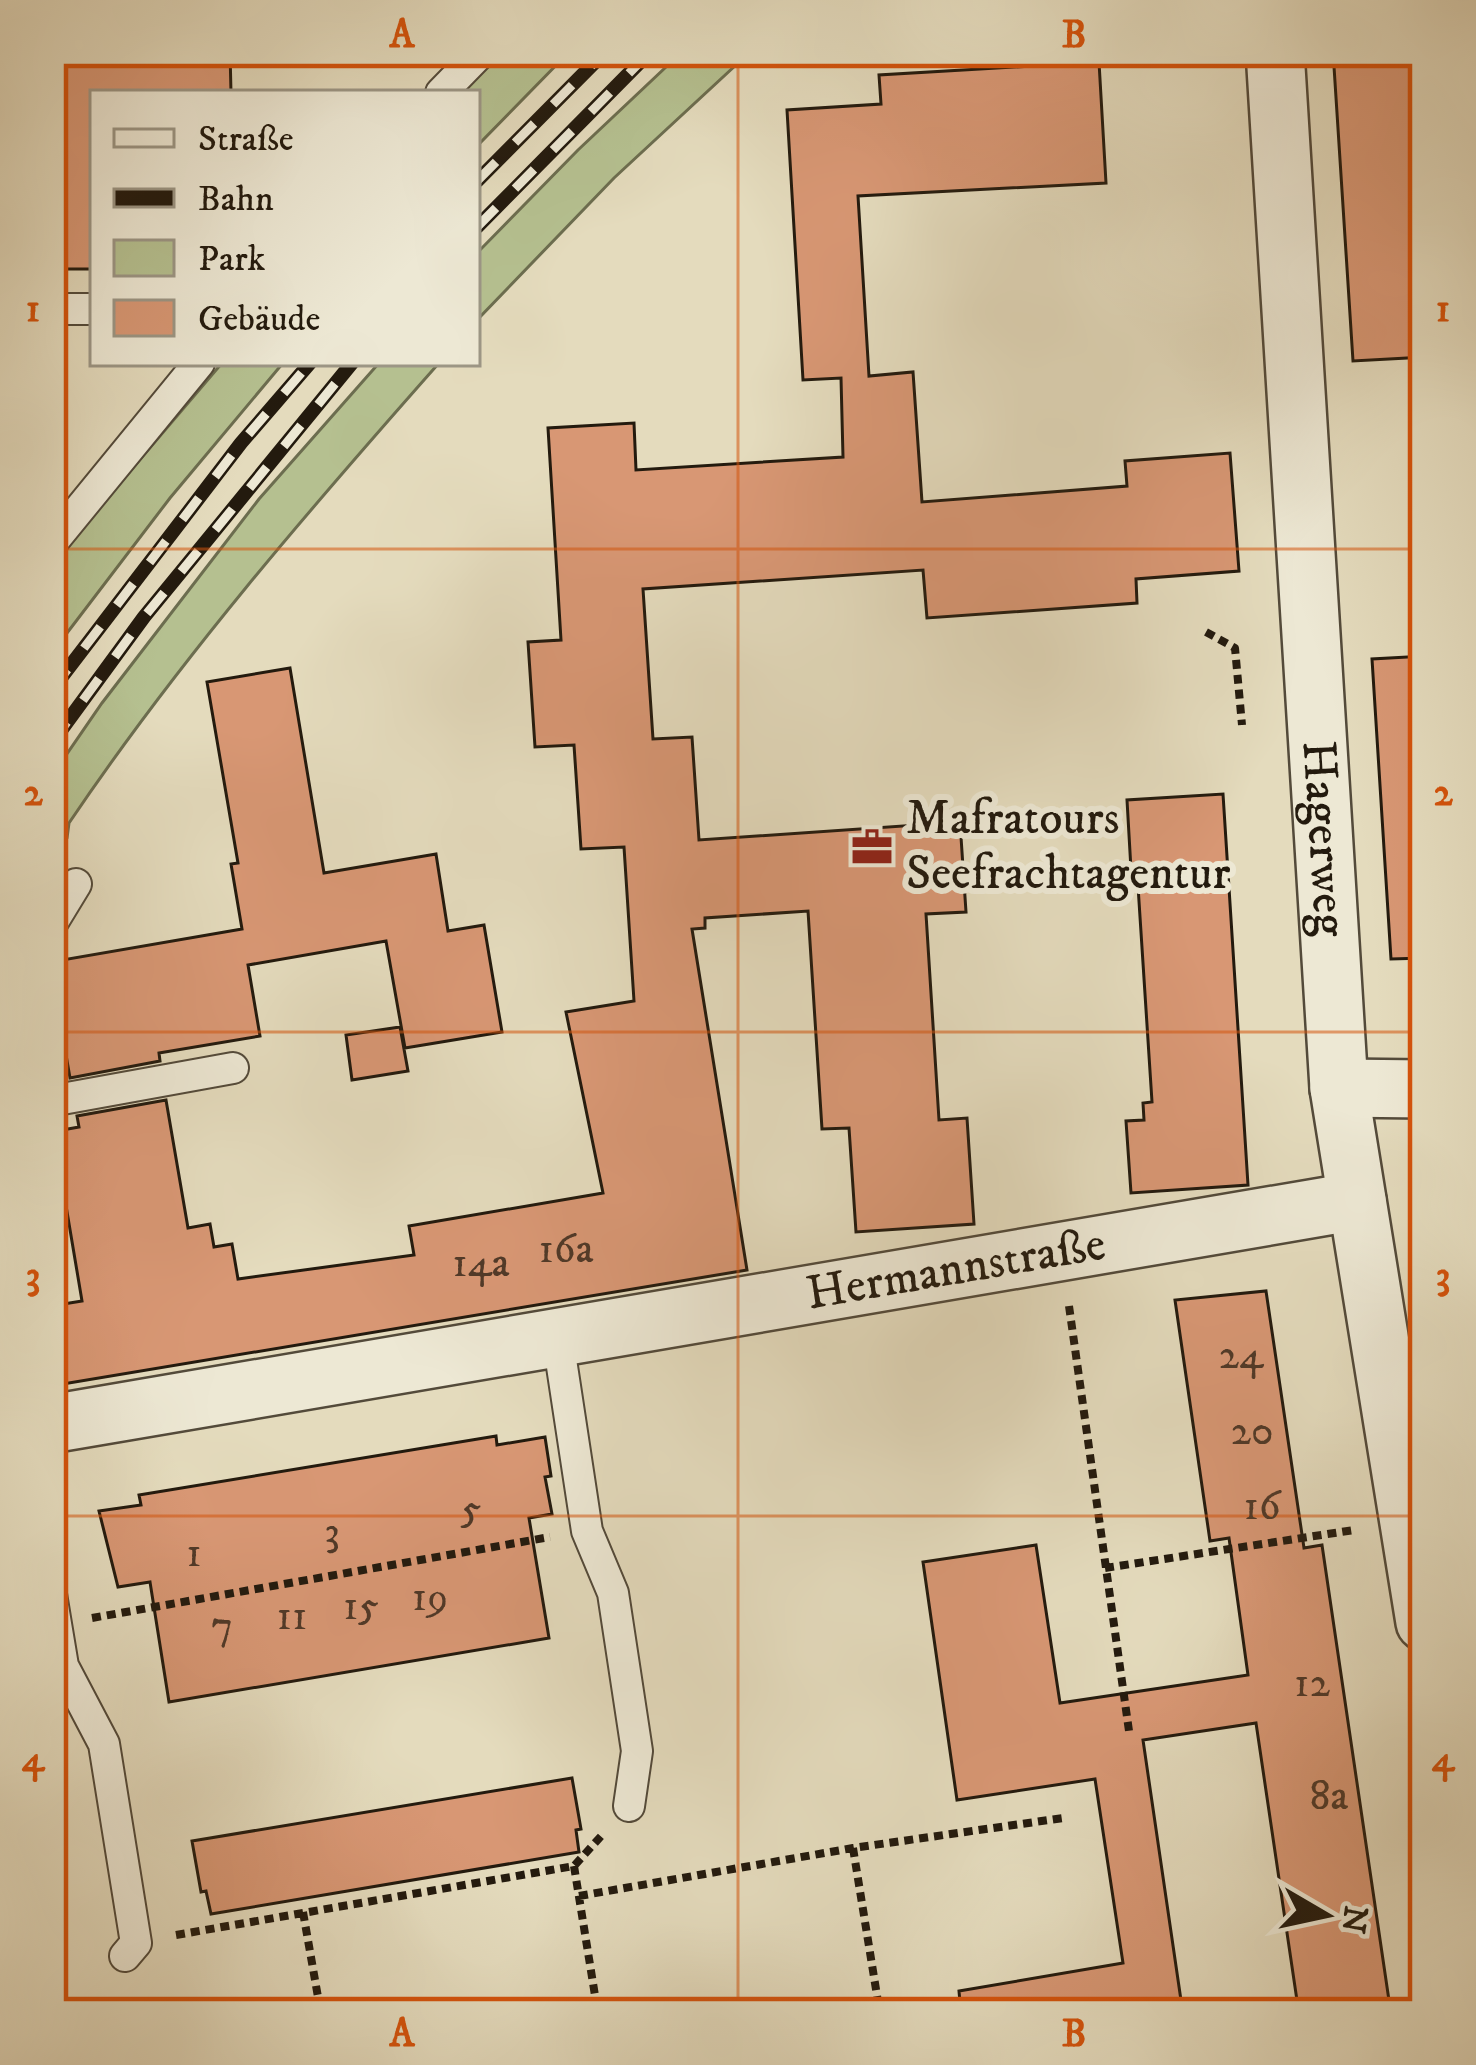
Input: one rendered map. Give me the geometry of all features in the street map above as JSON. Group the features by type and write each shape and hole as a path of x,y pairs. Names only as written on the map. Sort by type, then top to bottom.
{"street":[{"name":"Hagerweg","path":"1275,51 1339,1088 1425,1622"},
{"path":"1339,1088 1425,1089"},
{"name":"Hermannstraße","path":"51,1424 1357,1201"}],"lane":[{"path":"444,90 482,51"},
{"path":"51,309 90,309"},
{"path":"51,544 197,366"},
{"path":"51,925 76,884"},
{"path":"51,1101 233,1068"},
{"path":"558,1340 587,1531 613,1593 638,1751 629,1806"},
{"path":"54,1609 63,1666 104,1744 130,1950"}],"path":[{"path":"1206,632 1235,648 1242,725"},
{"path":"1058,1252 1129,1731"},
{"path":"1105,1568 1408,1518"},
{"path":"54,1609 587,1531"},
{"path":"130,1950 303,1912 574,1865 629,1806"},
{"path":"579,1897 853,1848 1063,1817"},
{"path":"853,1848 880,2014"},
{"path":"574,1865 598,2014"},
{"path":"303,1912 321,2014"}],"green space":[{"path":"499,51 570,51 480,143 480,90 462,90"},
{"path":"683,51 751,51 614,178 480,317 480,250"},
{"path":"219,366 280,366 170,498 51,654 51,564"},
{"path":"376,366 436,366 200,645 69,823 67,838 51,862 51,777 259,499"}],"building":[{"path":"51,51 230,51 231,90 90,90 90,269 51,269"},
{"path":"1333,51 1425,51 1425,357 1353,361"},
{"path":"1099,62 1106,183 858,196 869,376 913,372 922,502 1127,486 1125,461 1230,453 1239,571 1136,579 1137,603 927,618 923,570 643,589 653,739 692,737 699,840 960,822 966,912 926,914 939,1120 967,1118 974,1224 856,1232 849,1128 822,1129 808,911 705,918 705,928 692,929 747,1270 51,1386 51,1306 82,1301 61,1176 51,1178 51,1132 79,1127 77,1116 166,1100 188,1228 210,1224 214,1247 232,1244 238,1279 414,1255 409,1226 603,1193 566,1012 634,1001 624,847 581,849 574,745 535,747 528,642 561,640 548,428 634,423 636,470 843,457 841,378 803,380 787,110 881,104 879,75"},
{"path":"1425,656 1425,958 1391,959 1372,659"},
{"path":"290,668 324,873 436,854 448,931 484,925 502,1032 405,1048 386,941 248,965 260,1036 159,1053 160,1061 70,1078 52,974 62,960 242,929 231,864 238,863 207,682"},
{"path":"1223,794 1248,1185 1131,1193 1126,1121 1144,1120 1143,1103 1152,1102 1138,886 1132,887 1127,800"},
{"path":"400,1027 408,1071 352,1080 346,1035"},
{"path":"1266,1291 1304,1548 1322,1545 1391,2014 1299,2014 1256,1723 1143,1740 1183,2014 961,2014 959,1991 1123,1963 1095,1779 957,1800 923,1562 1036,1545 1060,1703 1248,1675 1229,1538 1210,1541 1175,1300"},
{"path":"496,1436 497,1445 545,1437 551,1476 545,1477 552,1514 529,1518 549,1638 169,1702 150,1582 118,1587 99,1511 141,1505 139,1495"},
{"path":"572,1778 581,1829 576,1830 579,1852 211,1914 206,1891 201,1892 192,1841"}],"railway":[{"path":"480,178 606,51"},
{"path":"480,224 651,51"},
{"path":"51,691 241,443 307,366"},
{"path":"51,744 144,617 350,366"}],"place":[{"name":"Mafratours Seefrachtagentur","path":"872,847"}]}
